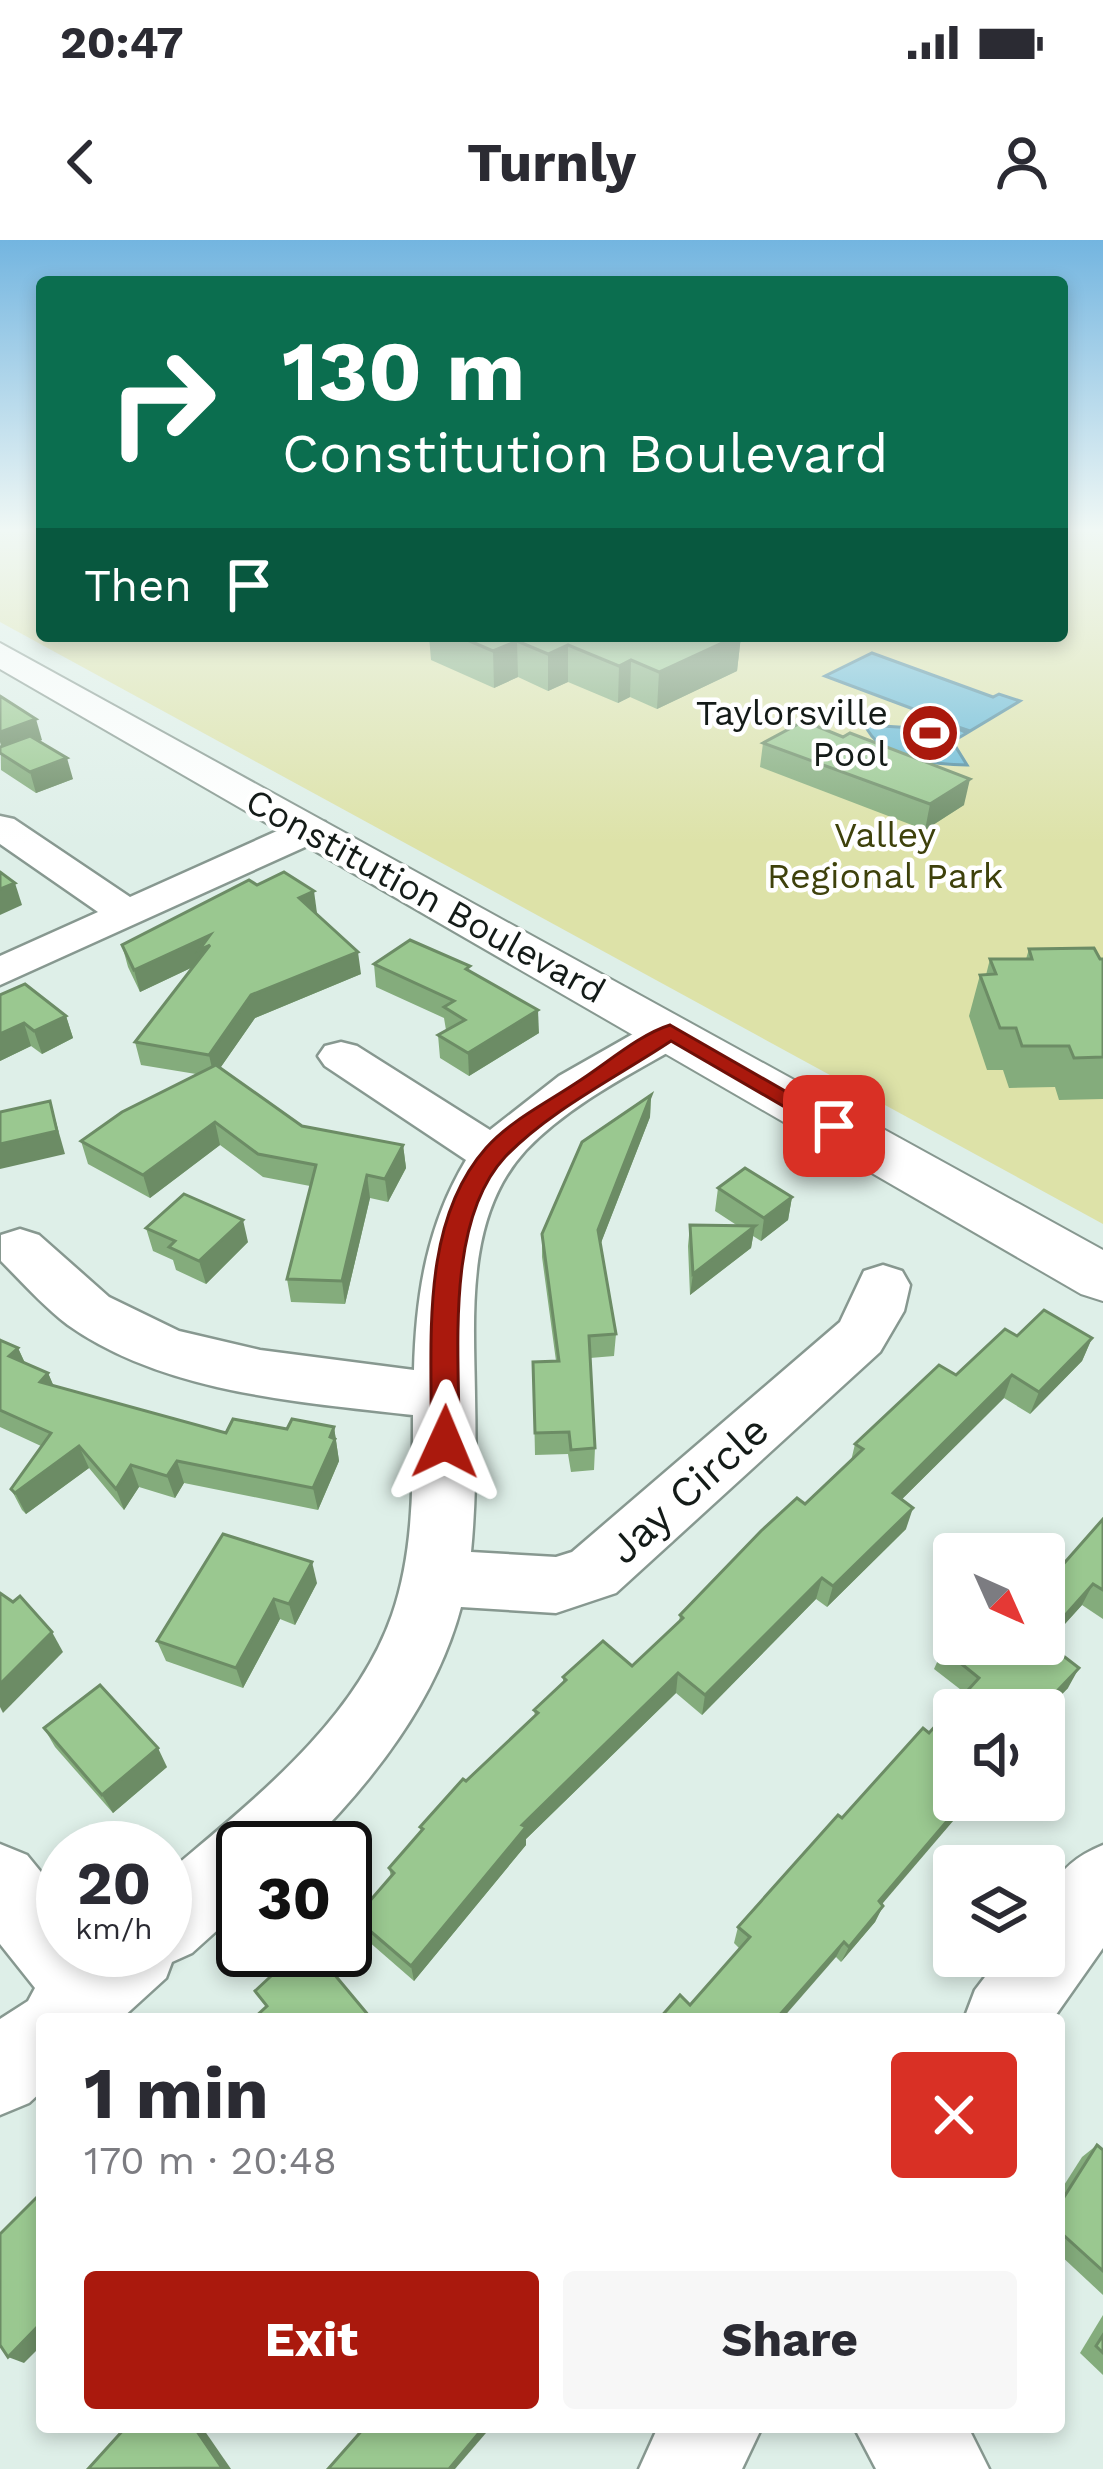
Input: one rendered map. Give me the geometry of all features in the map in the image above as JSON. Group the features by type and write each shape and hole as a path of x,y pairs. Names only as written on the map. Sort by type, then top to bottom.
{"main road":[{"name":"Constitution Boulevard","path":"0,654 1103,1278"}],"street":[{"path":"0,827 128,914"},
{"path":"0,972 311,830"},
{"path":"283,1821 356,1742 396,1682 436,1579 442,1533 448,1281 456,1233 470,1193 494,1155 553,1106 670,1032"},
{"path":"341,1055 494,1155"},
{"path":"20,1248 90,1312 173,1351 356,1386 446,1396"},
{"name":"Jay Circle","path":"436,1579 556,1585 593,1574 860,1337 877,1311 883,1285"},
{"path":"192,1902 216,1881"},
{"path":"0,1882 83,2000"},
{"path":"1008,2013 1103,1883"},
{"path":"0,2074 36,2042"},
{"path":"687,2469 711,2433"},
{"path":"907,2433 940,2469"}],"green space":[{"name":"Valley Regional Park","path":"1068,636 1103,636 1103,1224 37,642 1068,642"}],"water":[{"path":"872,653 993,697 999,694 1020,701 970,731 943,722 967,733 955,740 932,728 926,731 954,744 967,765 909,758 883,746 865,725 914,728 932,716 825,676"}],"building":[{"path":"472,642 515,642 493,651"},
{"path":"519,642 724,642 659,672 631,660 619,666 568,645 548,654"},
{"path":"0,696 36,719 0,732"},
{"path":"804,721 843,737 850,733 970,779 930,804 763,743"},
{"path":"30,736 67,758 30,772 0,753 0,747"},
{"path":"0,872 15,883 0,889"},
{"path":"284,872 314,891 299,898 358,952 251,995 209,1055 135,1042 210,945 199,950 210,935 134,970 122,945 249,880 257,885"},
{"path":"410,940 470,966 466,969 538,1010 468,1053 438,1035 465,1020 444,1007 454,1001 374,964"},
{"path":"1094,948 1103,959 1103,1057 1074,1058 1069,1046 1022,1046 1016,1028 1000,1028 980,975 996,974 990,959 1032,959 1029,949"},
{"path":"25,984 66,1016 34,1031 24,1023 0,1034 0,995"},
{"path":"216,1065 302,1126 403,1145 385,1179 367,1175 342,1281 287,1279 316,1165 258,1154 215,1122 143,1175 81,1141 122,1112"},
{"path":"651,1095 598,1230 616,1334 589,1336 595,1448 571,1450 569,1432 535,1433 533,1362 559,1361 542,1234 582,1142"},
{"path":"50,1101 57,1131 0,1144 0,1112"},
{"path":"745,1168 792,1197 764,1218 718,1188"},
{"path":"184,1194 243,1220 199,1261 169,1247 175,1241 146,1228"},
{"path":"690,1225 755,1226 693,1274"},
{"path":"1044,1310 1092,1338 1039,1392 1012,1375 893,1493 913,1508 833,1586 822,1578 705,1695 678,1673 522,1825 526,1827 411,1966 372,1933 372,1898 394,1873 389,1868 463,1779 538,1713 534,1710 566,1680 563,1677 603,1641 632,1666 683,1618 680,1615 761,1531 797,1498 805,1504 863,1449 855,1444 939,1365 956,1375 1005,1329 1017,1336"},
{"path":"0,1340 18,1348 9,1356 48,1373 40,1382 226,1433 233,1419 287,1429 292,1419 334,1427 330,1437 335,1439 313,1488 177,1461 167,1476 131,1465 116,1489 79,1446 15,1493 11,1489 51,1433 0,1410"},
{"path":"1103,1519 1103,1590 1093,1584 1065,1615 1065,1562"},
{"path":"223,1534 312,1562 289,1604 274,1599 236,1668 157,1641"},
{"path":"0,1593 13,1602 20,1596 52,1632 0,1684"},
{"path":"1065,1657 1079,1668 1059,1689 969,1689 979,1678 963,1665 1065,1665"},
{"path":"100,1685 158,1748 102,1795 44,1728"},
{"path":"923,1728 929,1733 933,1729 933,1821 947,1821 879,1901 883,1906 849,1947 844,1942 781,2013 664,2013 680,1995 690,2005 750,1937 738,1927"},
{"path":"270,1977 336,1977 366,2013 259,2013 267,2006 255,1991"},
{"path":"1097,2145 1103,2150 1103,2271 1065,2236 1065,2196"},
{"path":"36,2198 36,2328 8,2357 0,2345 0,2234"},
{"path":"121,2433 198,2433 222,2468 88,2469"},
{"path":"360,2433 479,2433 449,2469 328,2469"}],"place":[{"name":"Taylorsville Pool","path":"930,733"}],"route":[{"path":"445,1442 448,1281 456,1233 470,1193 494,1155 523,1129 670,1032 834,1126"}]}
